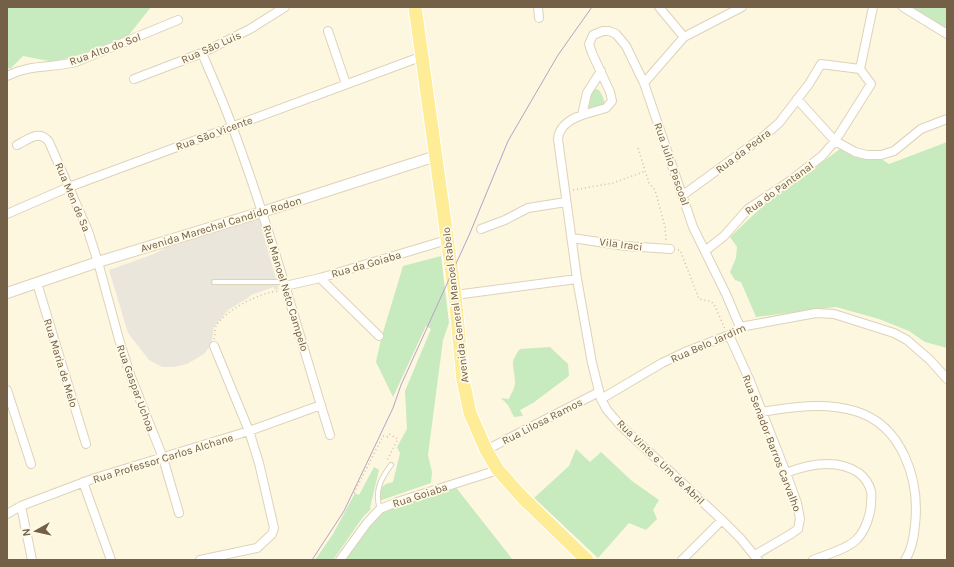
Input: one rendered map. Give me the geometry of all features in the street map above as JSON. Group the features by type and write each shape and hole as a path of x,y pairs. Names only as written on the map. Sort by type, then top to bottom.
{"main road":[{"name":"Avenida General Manoel Rabelo","path":"415,7 455,295 466,397 470,414 486,450 498,470 522,497 587,560"}],"street":[{"name":"Rua São Luis","path":"134,79 202,53 250,29 285,7"},
{"path":"538,7 539,18"},
{"path":"659,7 684,37"},
{"path":"644,83 684,37 732,9 742,7"},
{"path":"836,141 870,84 860,69 873,7"},
{"path":"903,7 947,34"},
{"name":"Rua Alto do Sol","path":"7,76 27,68 76,62 150,33 178,20"},
{"path":"328,31 346,84"},
{"name":"Rua Julio Pascoal","path":"589,44 593,35 598,32 609,31 616,34 626,46 644,83 693,227 726,294 740,327"},
{"name":"Rua Vinte e Um de Abril","path":"589,44 610,92 612,101 606,108 582,115 565,125 558,132 558,139 577,279 592,364 600,395 607,410 624,430 722,520 756,558"},
{"name":"Rua Manoel Neto Campelo","path":"202,53 232,126 262,212 330,435"},
{"name":"Rua São Vicente","path":"7,214 69,187 423,56"},
{"name":"Rua da Pedra","path":"683,195 764,136 779,123 809,84 821,64 860,69"},
{"path":"582,115 587,93 601,71"},
{"path":"797,99 836,141 855,152 866,155 880,155 894,151 921,128 947,119"},
{"name":"Rua Men de Sa","path":"17,145 35,136 43,136 49,142 80,211 98,262"},
{"name":"Rua do Pantanal","path":"705,250 724,236 748,209 810,166 836,141"},
{"name":"Avenida Marechal Candido Rodon","path":"7,293 98,262 262,212 436,156"},
{"path":"481,229 505,220 528,208 566,202"},
{"name":"Vila Iraci","path":"572,238 626,246 669,249"},
{"name":"Rua da Goiaba","path":"285,286 320,278 447,240"},
{"name":"Rua Gaspar Uchoa","path":"98,262 116,330 131,377 163,458 179,512"},
{"path":"320,278 379,336"},
{"path":"455,295 577,279"},
{"name":"Rua Maria de Melo","path":"37,283 86,444"},
{"name":"Rua Belo Jardim","path":"600,395 685,352 729,335 740,327 816,313 839,315 894,332 907,340 930,360 947,379"},
{"name":"Rua Senador Barros Carvalho","path":"729,335 750,381 786,473 799,512 800,524 798,529 756,558"},
{"path":"200,560 257,548 272,534 274,528 274,521 259,463 249,432 214,346"},
{"path":"7,390 31,464"},
{"name":"Rua Lilosa Ramos","path":"486,450 600,395"},
{"name":"Rua Professor Carlos Alchane","path":"7,514 21,506 83,482 249,432 321,405"},
{"path":"761,412 792,407 837,407 855,411 877,421 886,428 906,459 915,484 917,499 914,537 911,549 905,560"},
{"path":"786,473 816,464 839,465 851,468 862,476 871,490 871,508 866,526 857,540 845,548 813,560"},
{"name":"Rua Goiaba","path":"343,558 367,523 380,509 396,502 498,470"},
{"path":"83,482 111,560"},
{"path":"21,506 32,560"},
{"path":"682,560 722,520"}],"lane":[{"path":"214,282 285,286"},
{"path":"380,509 377,499 378,486 391,465"}],"path":[{"path":"638,148 649,183 655,190 665,226 669,249 680,250 699,299 710,301 714,304 729,335"},
{"path":"565,191 597,187 613,183 646,170"},
{"path":"214,346 216,326 228,314 257,296 272,292 285,286"},
{"path":"354,493 384,436 387,437 389,434 398,439 397,441"}],"shaded area":[{"path":"258,216 279,289 274,290 274,287 251,295 228,310 214,327 211,345 204,354 187,364 174,367 162,367 149,360 128,333 109,270 154,254 183,238"}],"green space":[{"path":"7,7 151,7 128,36 82,54 54,62 23,56 10,69 7,67"},
{"path":"895,7 947,7 947,33"},
{"path":"593,88 599,90 603,97 605,106 588,112 591,92"},
{"path":"947,142 947,348 925,342 909,331 879,319 836,307 756,317 741,282 735,280 730,272 736,258 737,247 730,237 764,205 840,149 854,157 880,158 889,164"},
{"path":"441,256 449,323 443,340 428,455 432,472 431,483 379,501 381,488 386,484 393,482 400,453 397,447 407,429 405,391 431,329 426,326 393,397 376,362 381,339 403,266"},
{"path":"550,347 568,364 569,376 533,403 520,410 523,416 514,417 508,405 501,398 509,399 514,389 515,377 513,362 516,354 520,349"},
{"path":"576,449 590,462 601,452 632,481 659,500 653,510 657,519 646,530 629,523 598,558 534,498 569,466"},
{"path":"374,467 379,470 371,509 363,517 333,560 315,560 333,534 355,493 359,495"},
{"path":"454,485 513,560 341,560 376,513"}],"tram line":[{"path":"312,560 344,511 393,408 401,385 470,233 508,141 558,55 592,7"}]}
